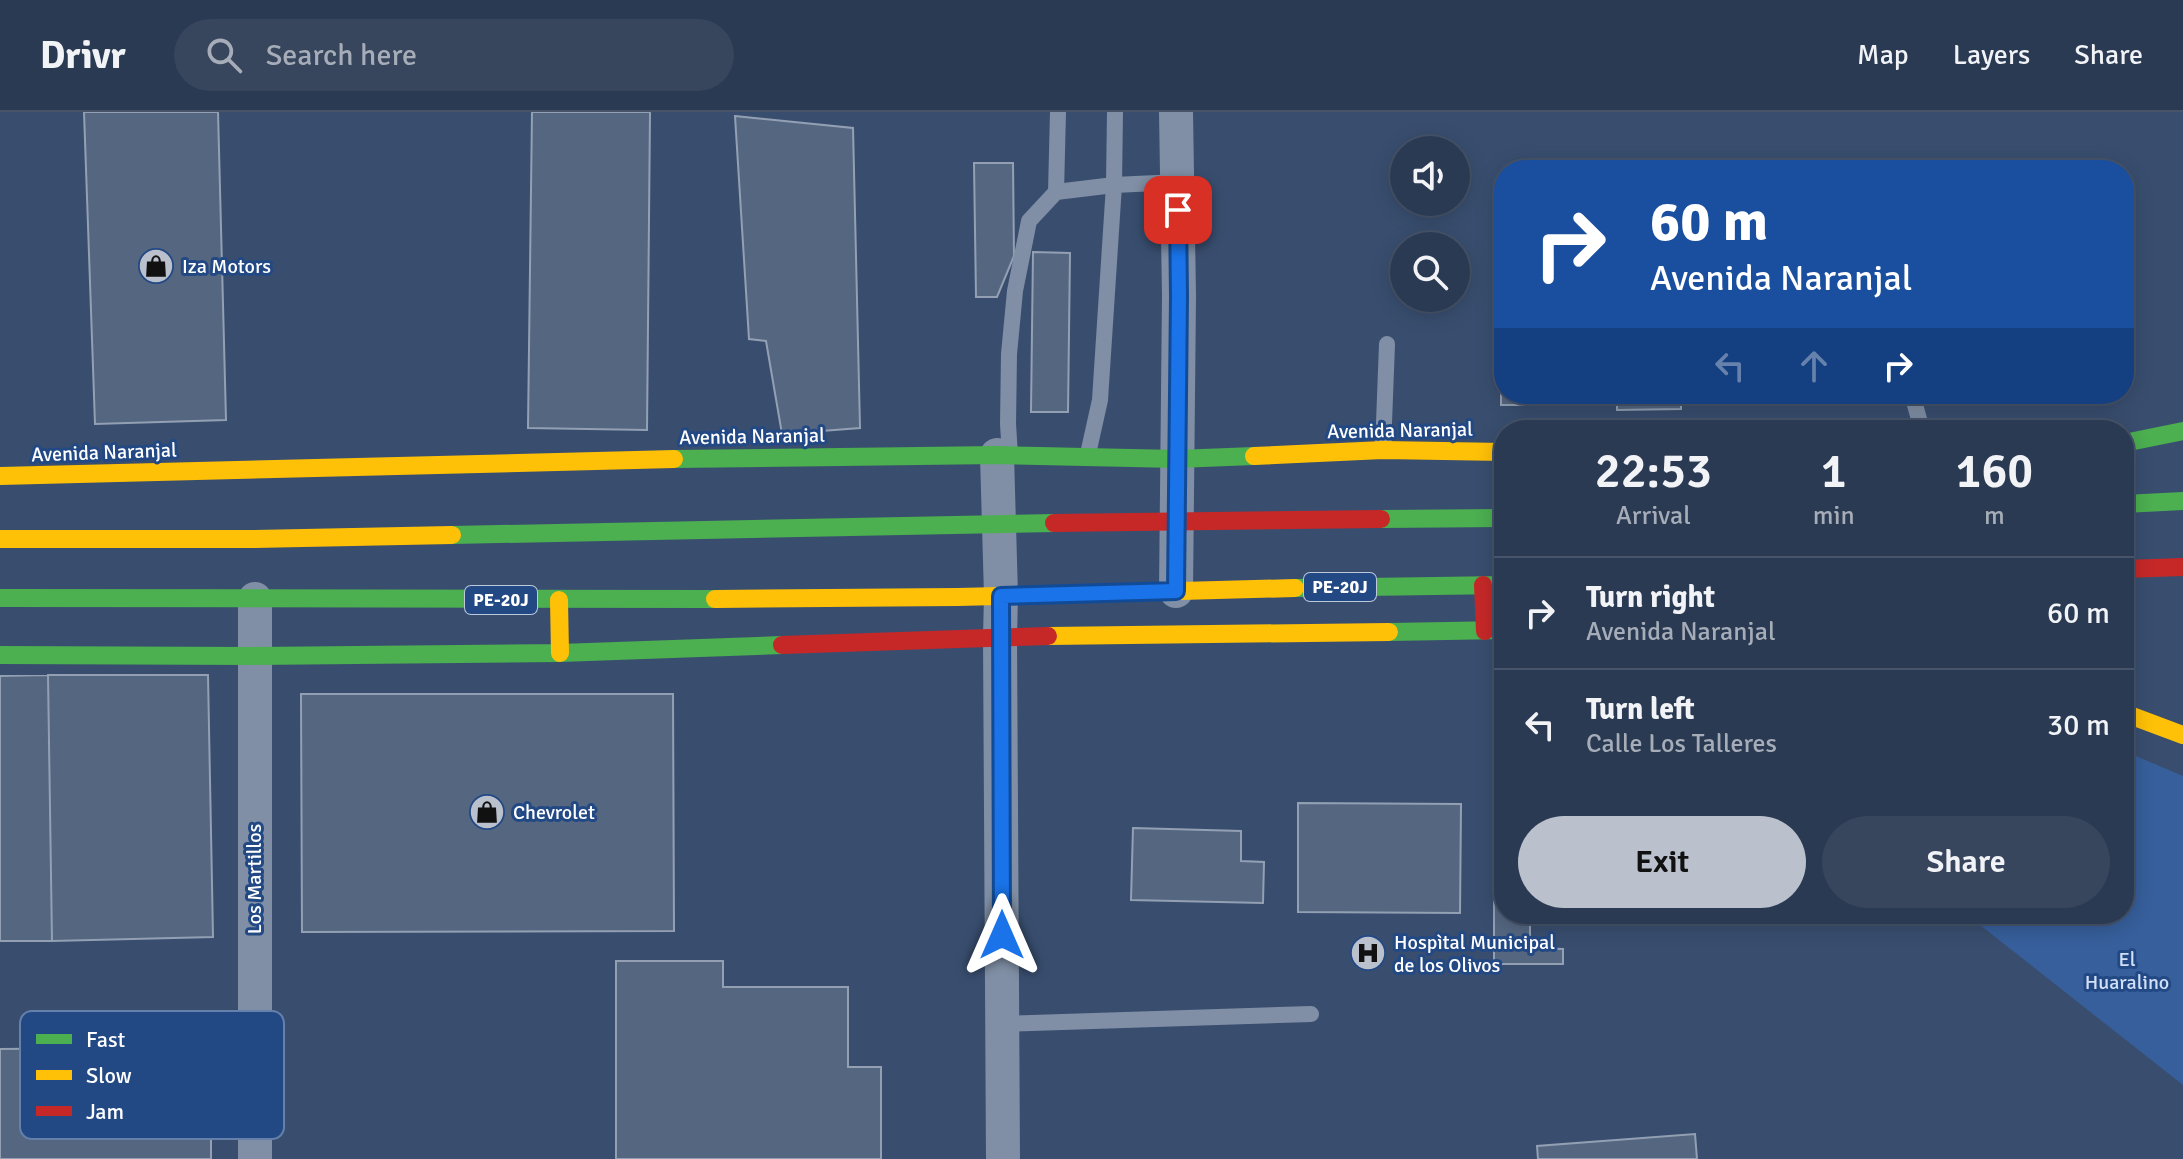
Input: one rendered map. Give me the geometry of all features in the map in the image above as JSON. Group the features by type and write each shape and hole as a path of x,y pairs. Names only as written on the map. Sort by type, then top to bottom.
{"main road":[{"path":"2134,441 2183,431"},
{"name":"Avenida Naranjal","path":"0,476 722,458 1004,456 1177,459 1383,450 1494,452"},
{"path":"2134,503 2183,501"},
{"path":"0,539 254,539 1176,521 1494,518"},
{"path":"12,521 50,541"},
{"path":"2134,569 2183,567"},
{"path":"1483,585 1485,631"},
{"name":"PE-20J","path":"0,598 559,600 1001,596 1494,585"},
{"path":"559,600 560,653"},
{"path":"0,655 560,653 1000,637 1494,631"},
{"path":"2134,717 2183,735"}],"street":[{"path":"1176,112 1179,296 1176,591"},
{"path":"1003,1159 1000,525 1004,456"},
{"name":"Los Martillos","path":"254,1011 255,599"},
{"name":"Los Martillos","path":"255,1139 255,1159"}],"lane":[{"path":"1056,192 1058,112"},
{"path":"1088,457 1100,400 1114,185 1115,112"},
{"path":"1004,456 1015,291 1029,221 1056,192 1178,182"},
{"path":"1383,450 1387,344"},
{"path":"1003,1024 1311,1014"}],"green space":[{"name":"El Huaralino","path":"2134,755 2183,776 2183,1085 1979,924 2134,924"}],"building":[{"name":"Iza Motors","path":"84,112 218,112 226,420 95,424"},
{"path":"532,112 650,112 647,430 528,428"},
{"path":"735,116 853,128 860,428 782,434 766,341 749,339"},
{"path":"974,163 1013,163 1014,256 997,297 976,297"},
{"path":"1033,252 1070,253 1068,412 1031,412"},
{"path":"1501,404 1570,404 1570,405"},
{"path":"1617,404 1681,404 1681,409 1617,410"},
{"path":"48,675 208,675 213,937 52,941"},
{"path":"48,675 52,941 0,941 0,676"},
{"name":"Chevrolet","path":"301,694 673,694 674,931 302,932"},
{"path":"1298,803 1461,804 1460,913 1298,912"},
{"path":"1133,828 1241,831 1241,861 1264,862 1263,903 1131,900"},
{"path":"1494,924 1530,924 1530,948 1563,949 1563,964 1494,964"},
{"path":"616,961 723,961 723,987 848,987 848,1067 881,1067 881,1159 616,1159"},
{"path":"0,1049 20,1049 20,1139 211,1139 211,1159 0,1159"},
{"path":"1695,1134 1697,1159 1538,1159 1537,1146"}],"traffic: fast":[{"path":"2134,441 2183,431"},
{"path":"674,459 997,455 1177,459 1254,456"},
{"path":"2134,503 2183,501"},
{"path":"1381,519 1494,518"},
{"path":"452,535 1054,523"},
{"path":"1295,588 1494,585"},
{"path":"0,598 715,599"},
{"path":"1389,632 1494,630"},
{"path":"0,655 560,653 782,645"}],"traffic: slow":[{"path":"1254,456 1383,450 1494,452"},
{"path":"0,476 674,459"},
{"path":"0,539 452,535"},
{"path":"715,599 958,597 1295,588"},
{"path":"559,600 560,653"},
{"path":"1048,636 1389,632"},
{"path":"2134,717 2183,735"}],"traffic: jam":[{"path":"1054,523 1381,519"},
{"path":"2134,569 2183,567"},
{"path":"1483,585 1485,631"},
{"path":"782,645 1048,636"}],"place":[{"name":"Iza Motors","path":"156,266"},
{"name":"Chevrolet","path":"487,812"},
{"name":"Hospìtal Municipal de los Olivos","path":"1368,953"}],"route":[{"path":"1002,935 1001,596 1176,591 1178,210"}]}
